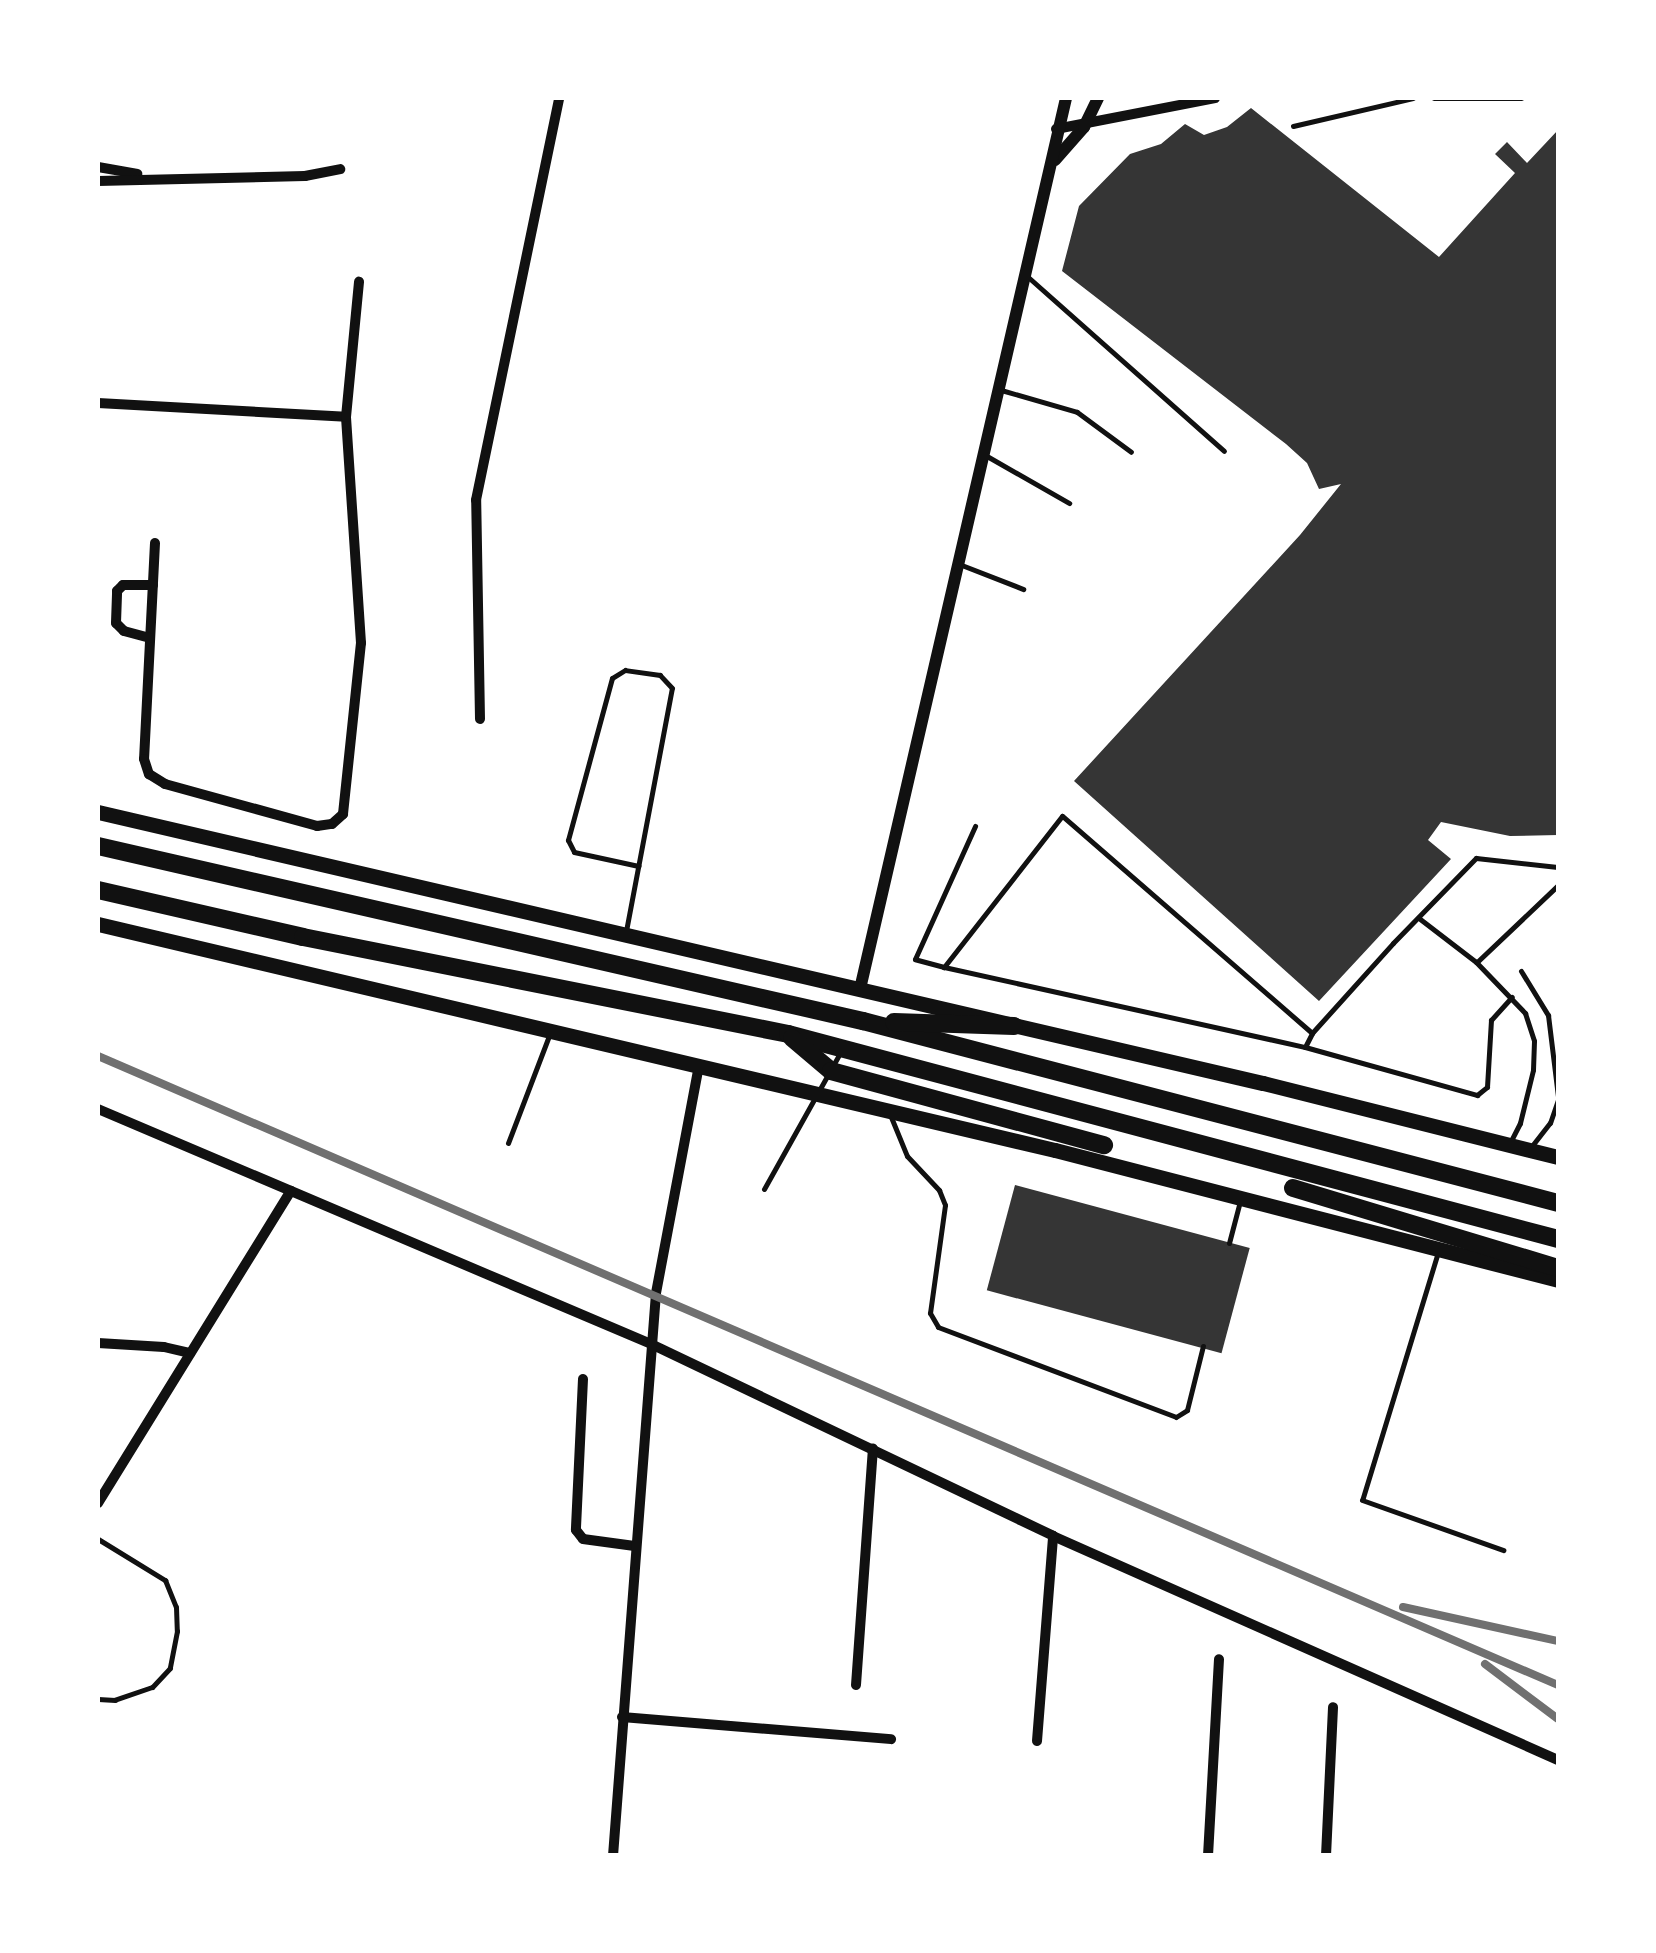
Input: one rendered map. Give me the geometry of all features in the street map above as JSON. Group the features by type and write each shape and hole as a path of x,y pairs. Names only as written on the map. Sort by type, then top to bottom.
{"main road":[{"path":"98,812 1558,1157"},
{"path":"98,846 863,1020 1558,1203"},
{"path":"98,890 303,937 788,1034 1558,1239"},
{"path":"98,924 820,1093 1558,1280"},
{"path":"863,1020 1014,1026"},
{"path":"788,1034 831,1072 1104,1145"},
{"path":"1293,1188 1558,1268"}],"street":[{"path":"480,719 476,500 559,98"},
{"path":"860,989 956,563 1028,278 1055,160 1056,128 1066,98"},
{"path":"1055,160 1084,127 1098,98"},
{"path":"1056,128 1084,127 1216,98"},
{"path":"98,167 152,176"},
{"path":"98,181 152,176 305,176 340,169"},
{"path":"155,544 144,759 150,774 165,784 222,800 317,826 332,824 343,814 362,642 346,418 358,282"},
{"path":"98,403 346,418"},
{"path":"150,638 124,632 116,623 117,591 123,585 153,586"},
{"path":"613,1856 651,1344 699,1066"},
{"path":"98,1109 651,1344 1053,1536 1558,1760"},
{"path":"98,1503 291,1190"},
{"path":"98,1344 164,1347 190,1353"},
{"path":"583,1379 576,1530 583,1539 635,1546"},
{"path":"856,1685 873,1449"},
{"path":"1037,1741 1053,1536"},
{"path":"1208,1856 1220,1658"},
{"path":"1326,1856 1333,1707"},
{"path":"622,1717 891,1738"}],"lane":[{"path":"1292,126 1412,98"},
{"path":"1434,98 1521,98"},
{"path":"1028,278 1224,451"},
{"path":"1002,390 1077,412 1130,452"},
{"path":"984,455 1069,504"},
{"path":"956,563 1023,589"},
{"path":"626,934 672,688 660,675 625,670 612,678 568,840 574,852 638,866"},
{"path":"944,966 1062,816 1312,1033"},
{"path":"975,826 915,959 1305,1047 1477,1094 1488,1088 1491,1020 1512,997"},
{"path":"1305,1047 1312,1033 1393,942 1420,919 1476,858 1558,867"},
{"path":"1476,962 1558,885"},
{"path":"1420,919 1476,962 1525,1012 1534,1041 1530,1093 1510,1144"},
{"path":"1521,971 1548,1014 1558,1098 1550,1123 1529,1149"},
{"path":"508,1143 551,1031"},
{"path":"764,1189 842,1049"},
{"path":"888,1110 908,1156 939,1190 945,1205 930,1313 938,1327 1176,1416 1187,1410 1203,1346"},
{"path":"1229,1243 1241,1198"},
{"path":"1438,1249 1362,1500 1503,1550"},
{"path":"98,1539 165,1580 176,1607 177,1631 170,1668 152,1687 115,1700 98,1699"}],"building":[{"path":"1251,108 1439,257 1515,173 1495,154 1507,142 1527,163 1558,130 1558,835 1510,836 1441,822 1428,840 1451,859 1319,1001 1074,781 1300,535 1341,484 1319,489 1307,463 1286,444 1062,271 1079,206 1130,154 1161,144 1185,124 1204,135 1227,127"},
{"path":"1015,1185 1250,1248 1222,1353 987,1290"}],"railway":[{"path":"98,1056 1558,1685"},
{"path":"1403,1607 1558,1641"},
{"path":"1485,1664 1558,1719"}]}
